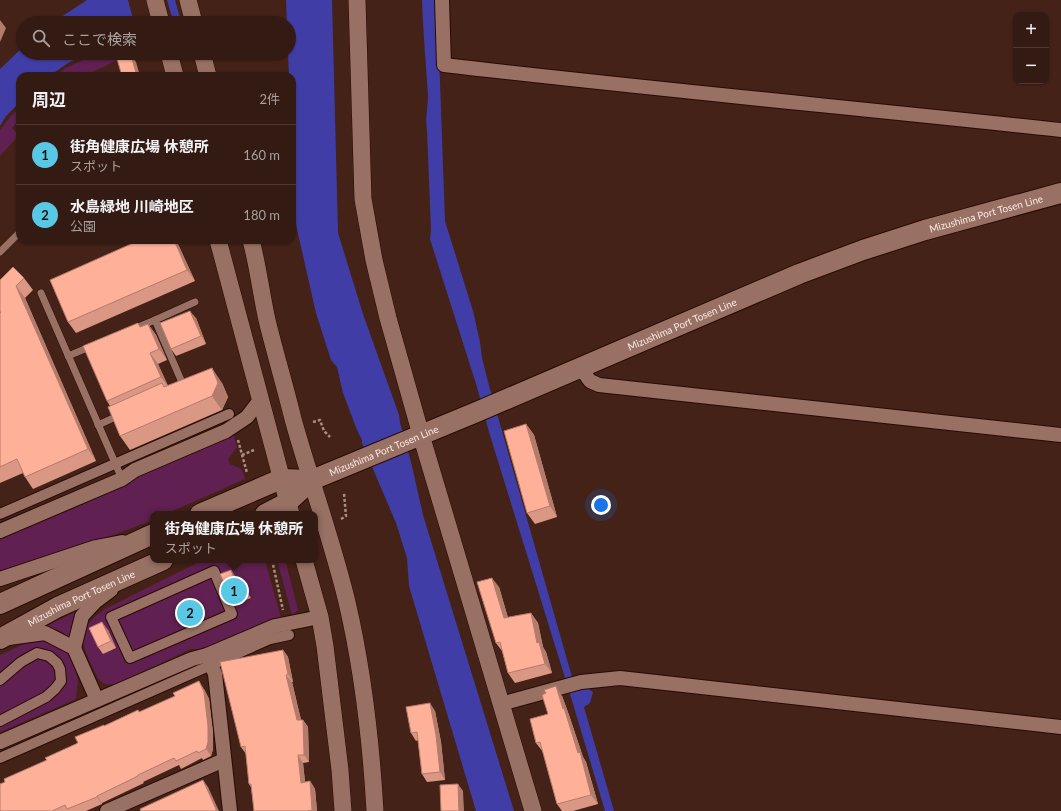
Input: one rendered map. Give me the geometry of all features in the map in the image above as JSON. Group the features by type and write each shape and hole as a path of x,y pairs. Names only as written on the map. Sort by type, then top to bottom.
{"main road":[{"name":"Mizushima Port Tosen Line","path":"207,511 281,479 312,480 488,407 799,274 863,250 925,230 1061,193"},
{"name":"Mizushima Port Tosen Line","path":"277,511 289,508 312,480"},
{"path":"0,604 149,536"},
{"name":"Mizushima Port Tosen Line","path":"0,640 58,607 157,563"}],"street":[{"path":"155,0 159,16"},
{"path":"356,0 362,198 374,260 416,437 501,704 533,811"},
{"path":"442,0 444,65 573,80 1061,130"},
{"path":"171,60 174,72"},
{"path":"204,60 207,72"},
{"path":"219,244 289,508"},
{"path":"252,244 270,328 296,430 326,526 354,638 365,704 372,763 375,811"},
{"path":"580,367 590,381 600,385 1061,434"},
{"path":"0,531 122,479 135,470 226,431 247,417 260,400"},
{"path":"0,514 229,414"},
{"path":"0,579 96,547 149,536"},
{"path":"305,563 320,617 325,646 336,727 343,811"},
{"path":"214,571 232,614 130,658 111,617 214,571"},
{"path":"97,700 74,648 82,616 95,602 131,575"},
{"path":"0,758 209,660 275,626 320,617"},
{"path":"0,640 45,633 74,648"},
{"path":"0,742 192,659 209,660 270,639 290,635"},
{"path":"0,680 21,662 38,653 49,656 57,663 60,669 61,681 55,689 46,696 0,721"},
{"path":"209,660 215,674 230,811"},
{"path":"501,704 582,682 620,678 1061,727"},
{"path":"107,811 225,761"},
{"path":"116,811 225,761"}],"lane":[{"path":"0,252 16,236"},
{"path":"42,293 122,479"},
{"path":"126,332 195,302"},
{"path":"155,320 184,387 177,390"},
{"path":"68,356 97,344"},
{"path":"98,425 127,412"}],"path":[{"path":"313,422 320,420 324,430 330,437"},
{"path":"236,434 247,473"},
{"path":"242,455 254,450"},
{"path":"338,520 346,516 344,493"},
{"path":"273,563 285,616"}],"shaded area":[{"path":"87,0 206,0 181,16 63,16"},
{"path":"286,0 332,0 338,233 363,314 399,415 423,515 514,811 476,811 409,586 407,558 396,523 357,430 343,393 337,367 331,360 316,313 296,223 296,72 289,72 288,60 296,60 296,16 287,16"},
{"path":"422,0 437,0 445,221 473,311 488,382 572,677 593,692 590,703 584,707 614,811 605,811 489,432 477,387 430,239 431,230 426,122 428,96"},
{"path":"16,54 16,60 74,60 55,72 16,72 16,106 6,116 0,126 0,69"},
{"path":"83,60 118,60 92,72 61,72"},
{"path":"118,60 132,60 120,63"},
{"path":"16,112 16,124 12,128 16,132 16,138 0,156 0,130"},
{"path":"233,433 237,447 228,459 230,464 242,470 245,479 173,511 150,511 150,521 108,537 0,572 0,540 128,485 140,472"},
{"path":"197,563 266,563 281,618 210,649 191,649 116,684 108,684 103,683 95,672 84,645 84,633 87,626 105,609"},
{"path":"278,563 286,563 298,610 292,615"},
{"path":"80,610 72,625 73,643 63,632 41,628"},
{"path":"32,640 45,640 67,650 78,681 76,699 0,732 0,655"}],"pier":[{"path":"128,0 167,0 172,16 132,16"},
{"path":"175,0 208,0 186,16 179,16"}],"building":[{"path":"117,60 132,60 136,72 121,72"},
{"path":"131,244 176,244 187,270 68,322 50,280"},
{"path":"13,267 24,278 16,286 88,449 25,477 17,459 0,467 0,280"},
{"path":"190,311 201,336 171,349 160,323"},
{"path":"138,323 140,327 148,324 159,349 150,353 161,377 107,401 83,346"},
{"path":"212,368 218,383 212,396 120,436 108,407 162,383 164,387"},
{"path":"526,424 550,506 527,513 504,431"},
{"path":"231,570 237,585 246,591 230,597 220,574"},
{"path":"492,578 504,618 531,613 537,643 539,642 545,664 508,673 500,642 496,643 477,582"},
{"path":"102,622 111,641 98,647 89,628"},
{"path":"283,650 288,674 286,675 297,720 303,720 304,755 298,755 301,783 310,781 312,810 254,811 251,784 249,784 245,746 241,747 220,662"},
{"path":"199,681 204,692 208,726 208,742 206,749 198,753 197,751 176,761 174,758 97,797 67,809 65,805 52,811 0,811 0,784 5,782 4,779 47,760 45,758 78,743 75,737 175,696 173,693"},
{"path":"556,686 578,753 580,752 591,795 557,804 540,742 536,743 530,719 548,714 542,695 546,693 544,690"},
{"path":"430,703 436,735 440,772 422,774 417,732 411,733 406,707"},
{"path":"203,780 216,811 141,811 140,809"},
{"path":"458,784 459,811 441,811 440,785"}],"place":[{"name":"街角健康広場 休憩所","path":"234,591"},
{"name":"水島緑地 川崎地区","path":"190,613"}]}
